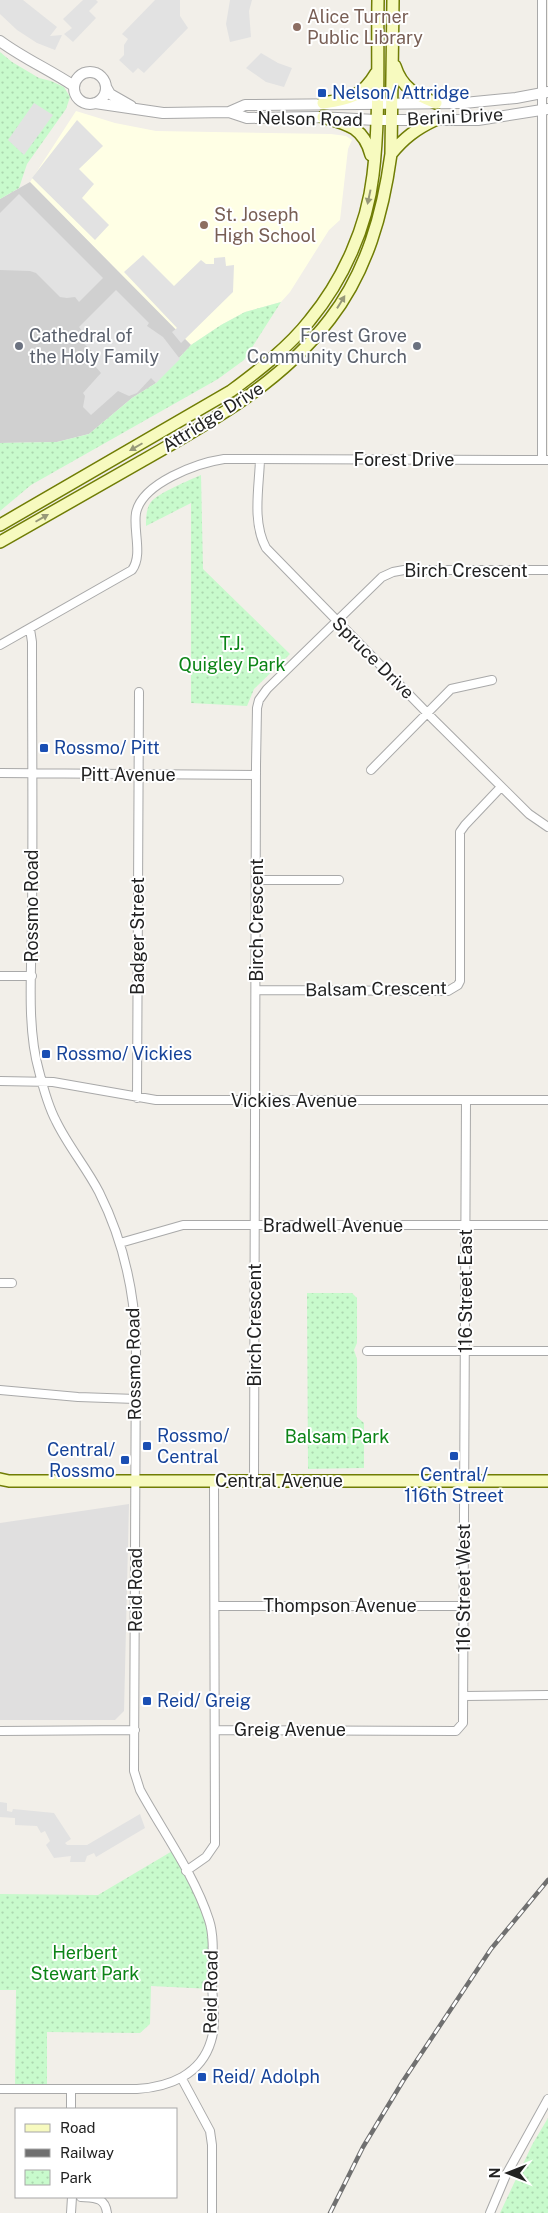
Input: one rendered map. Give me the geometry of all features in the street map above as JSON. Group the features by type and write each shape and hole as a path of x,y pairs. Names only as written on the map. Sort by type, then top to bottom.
{"main road":[{"name":"Attridge Drive","path":"0,525 231,391 263,367 310,321 344,268 360,232 367,204 374,165 378,0"},
{"name":"Attridge Drive","path":"0,542 227,411 267,384 302,353 331,318 364,262 378,222 392,154 393,0"},
{"path":"392,58 398,75 408,89 436,103"},
{"path":"323,104 348,99 364,91 377,71"},
{"path":"323,117 355,128 368,142 374,165"},
{"path":"392,154 402,141 416,129 434,120"},
{"path":"0,517 17,516"},
{"name":"Central Avenue","path":"3,1481 548,1481"}],"street":[{"path":"542,0 545,15 545,460"},
{"path":"0,41 17,53 57,74 76,81"},
{"path":"88,72 98,74 105,81 106,87 103,97 95,104 84,103 79,100 74,91 76,81 88,72"},
{"name":"Nelson Road","path":"106,87 110,94 138,110"},
{"name":"Berini Drive","path":"392,104 516,98 545,93"},
{"name":"Nelson Road","path":"95,104 163,113 229,112 247,118 323,117 392,120"},
{"name":"Nelson Road","path":"229,112 244,105 392,104"},
{"name":"Berini Drive","path":"392,120 478,120 545,109"},
{"path":"0,645 132,570 137,560 136,514 142,499 152,490 204,463 224,459 260,460"},
{"name":"Forest Drive","path":"260,460 545,460"},
{"name":"Spruce Drive","path":"260,460 258,520 261,539 266,548 336,621 529,814 548,826"},
{"name":"Birch Crescent","path":"254,1482 257,1101 256,775 258,700 382,577 398,570 548,570"},
{"name":"Rossmo Road","path":"30,629 32,642 32,976 34,1047 42,1082 56,1122 98,1190 120,1243 127,1270 135,1316 136,1481"},
{"path":"371,770 451,689 492,680"},
{"name":"Badger Street","path":"138,1098 139,692"},
{"name":"Pitt Avenue","path":"0,773 256,775"},
{"name":"Balsam Crescent","path":"257,990 448,991 458,985 460,980 460,832 464,825 502,787"},
{"path":"257,880 339,880"},
{"path":"0,976 32,976"},
{"name":"Vickies Avenue","path":"0,1081 42,1082 138,1098 257,1101 548,1100"},
{"name":"116 Street East","path":"464,1481 466,1100"},
{"name":"Bradwell Avenue","path":"120,1243 184,1226 548,1225"},
{"path":"0,1283 12,1283"},
{"path":"367,1351 548,1350"},
{"path":"0,1390 78,1397 136,1399"},
{"name":"Reid Road","path":"0,2089 149,2089 182,2079 205,2056 212,2040 212,1951 210,1923 200,1895 140,1790 134,1771 136,1481"},
{"name":"116 Street West","path":"464,1481 464,1696"},
{"name":"Greig Avenue","path":"214,1482 214,1730 456,1731 463,1723 464,1696"},
{"name":"Thompson Avenue","path":"215,1606 464,1606"},
{"path":"464,1696 548,1695"},
{"path":"0,1731 135,1730"},
{"path":"186,1871 206,1857 215,1844 214,1730"},
{"path":"182,2079 210,2131 212,2144 212,2213"},
{"path":"71,2090 71,2108"},
{"path":"490,2213 506,2175 548,2099"},
{"path":"71,2213 72,2198"},
{"path":"88,2198 101,2200 105,2203 107,2213"}],"shaded area":[{"path":"0,0 23,0 57,27 50,36 62,35 55,50 37,43 17,30 0,14"},
{"path":"83,0 96,0 98,2 89,11 96,18 73,42 64,34 72,28 63,19"},
{"path":"155,0 180,0 180,16 188,28 144,73 138,68 133,73 119,60 124,55 124,45 128,39 122,34"},
{"path":"230,0 252,0 249,11 251,37 230,42 226,24"},
{"path":"261,53 278,63 292,68 284,87 266,82 246,68"},
{"path":"34,103 53,115 24,155 8,140"},
{"name":"St. Joseph High School","path":"76,111 115,123 156,131 331,134 346,136 352,140 348,149 340,220 329,230 290,292 281,302 245,312 191,345 30,182"},
{"path":"77,120 103,146 79,169 94,184 82,198 109,225 95,240 32,178"},
{"path":"30,182 191,345 156,383 132,398 89,434 57,442 0,443 0,199"},
{"path":"19,194 103,278 79,302 75,297 60,297 36,273 0,270 0,213"},
{"path":"143,255 174,286 201,260 206,264 214,264 214,258 225,257 226,266 234,265 233,292 181,343 172,332 177,328 124,272"},
{"path":"116,290 149,323 147,326 163,337 180,359 156,383 151,378 137,393 129,396 118,391 91,415 83,407 85,396 83,393 101,373 95,366 95,354 83,343 83,332 79,327"},
{"path":"129,1504 124,1711 115,1720 0,1720 0,1523"},
{"path":"0,1802 7,1803 7,1811 12,1812 13,1809 54,1813 71,1839 65,1843 67,1845 87,1845 140,1814 145,1828 96,1857 94,1853 87,1856 85,1862 70,1862 71,1856 54,1858 46,1845 50,1841 45,1831 41,1833 37,1826 15,1825 15,1818 0,1817"}],"green space":[{"path":"0,52 12,62 39,78 64,87 70,97 66,109 27,164 19,188 0,199"},
{"path":"281,302 244,360 218,379 31,485 0,511 0,443 57,442 89,434 132,398 156,383 191,345 245,312"},
{"name":"T.J. Quigley Park","path":"201,475 203,569 290,654 254,689 247,706 191,703 191,503 146,526 148,507 155,498"},
{"name":"Balsam Park","path":"307,1293 352,1293 357,1298 357,1343 354,1350 357,1359 357,1417 364,1423 364,1468 308,1469"},
{"name":"Herbert Stewart Park","path":"174,1850 210,1923 212,1989 151,1986 150,2024 140,2033 47,2032 47,2090 15,2089 16,1990 0,1990 0,1894 98,1895"},
{"path":"548,2118 548,2213 500,2213 532,2145"}],"railway":[{"path":"330,2213 363,2147 403,2081 491,1949 548,1880"}],"place":[{"name":"Alice Turner Public Library","path":"297,27"},
{"name":"Nelson/ Attridge","path":"322,93"},
{"name":"St. Joseph High School","path":"204,225"},
{"name":"Cathedral of the Holy Family","path":"19,346"},
{"name":"Forest Grove Community Church","path":"417,346"},
{"name":"Rossmo/ Pitt","path":"44,748"},
{"name":"Rossmo/ Vickies","path":"46,1054"},
{"name":"Rossmo/ Central","path":"147,1446"},
{"name":"Central/ 116th Street","path":"454,1456"},
{"name":"Central/ Rossmo","path":"125,1460"},
{"name":"Reid/ Greig","path":"147,1701"},
{"name":"Reid/ Adolph","path":"202,2077"}]}
